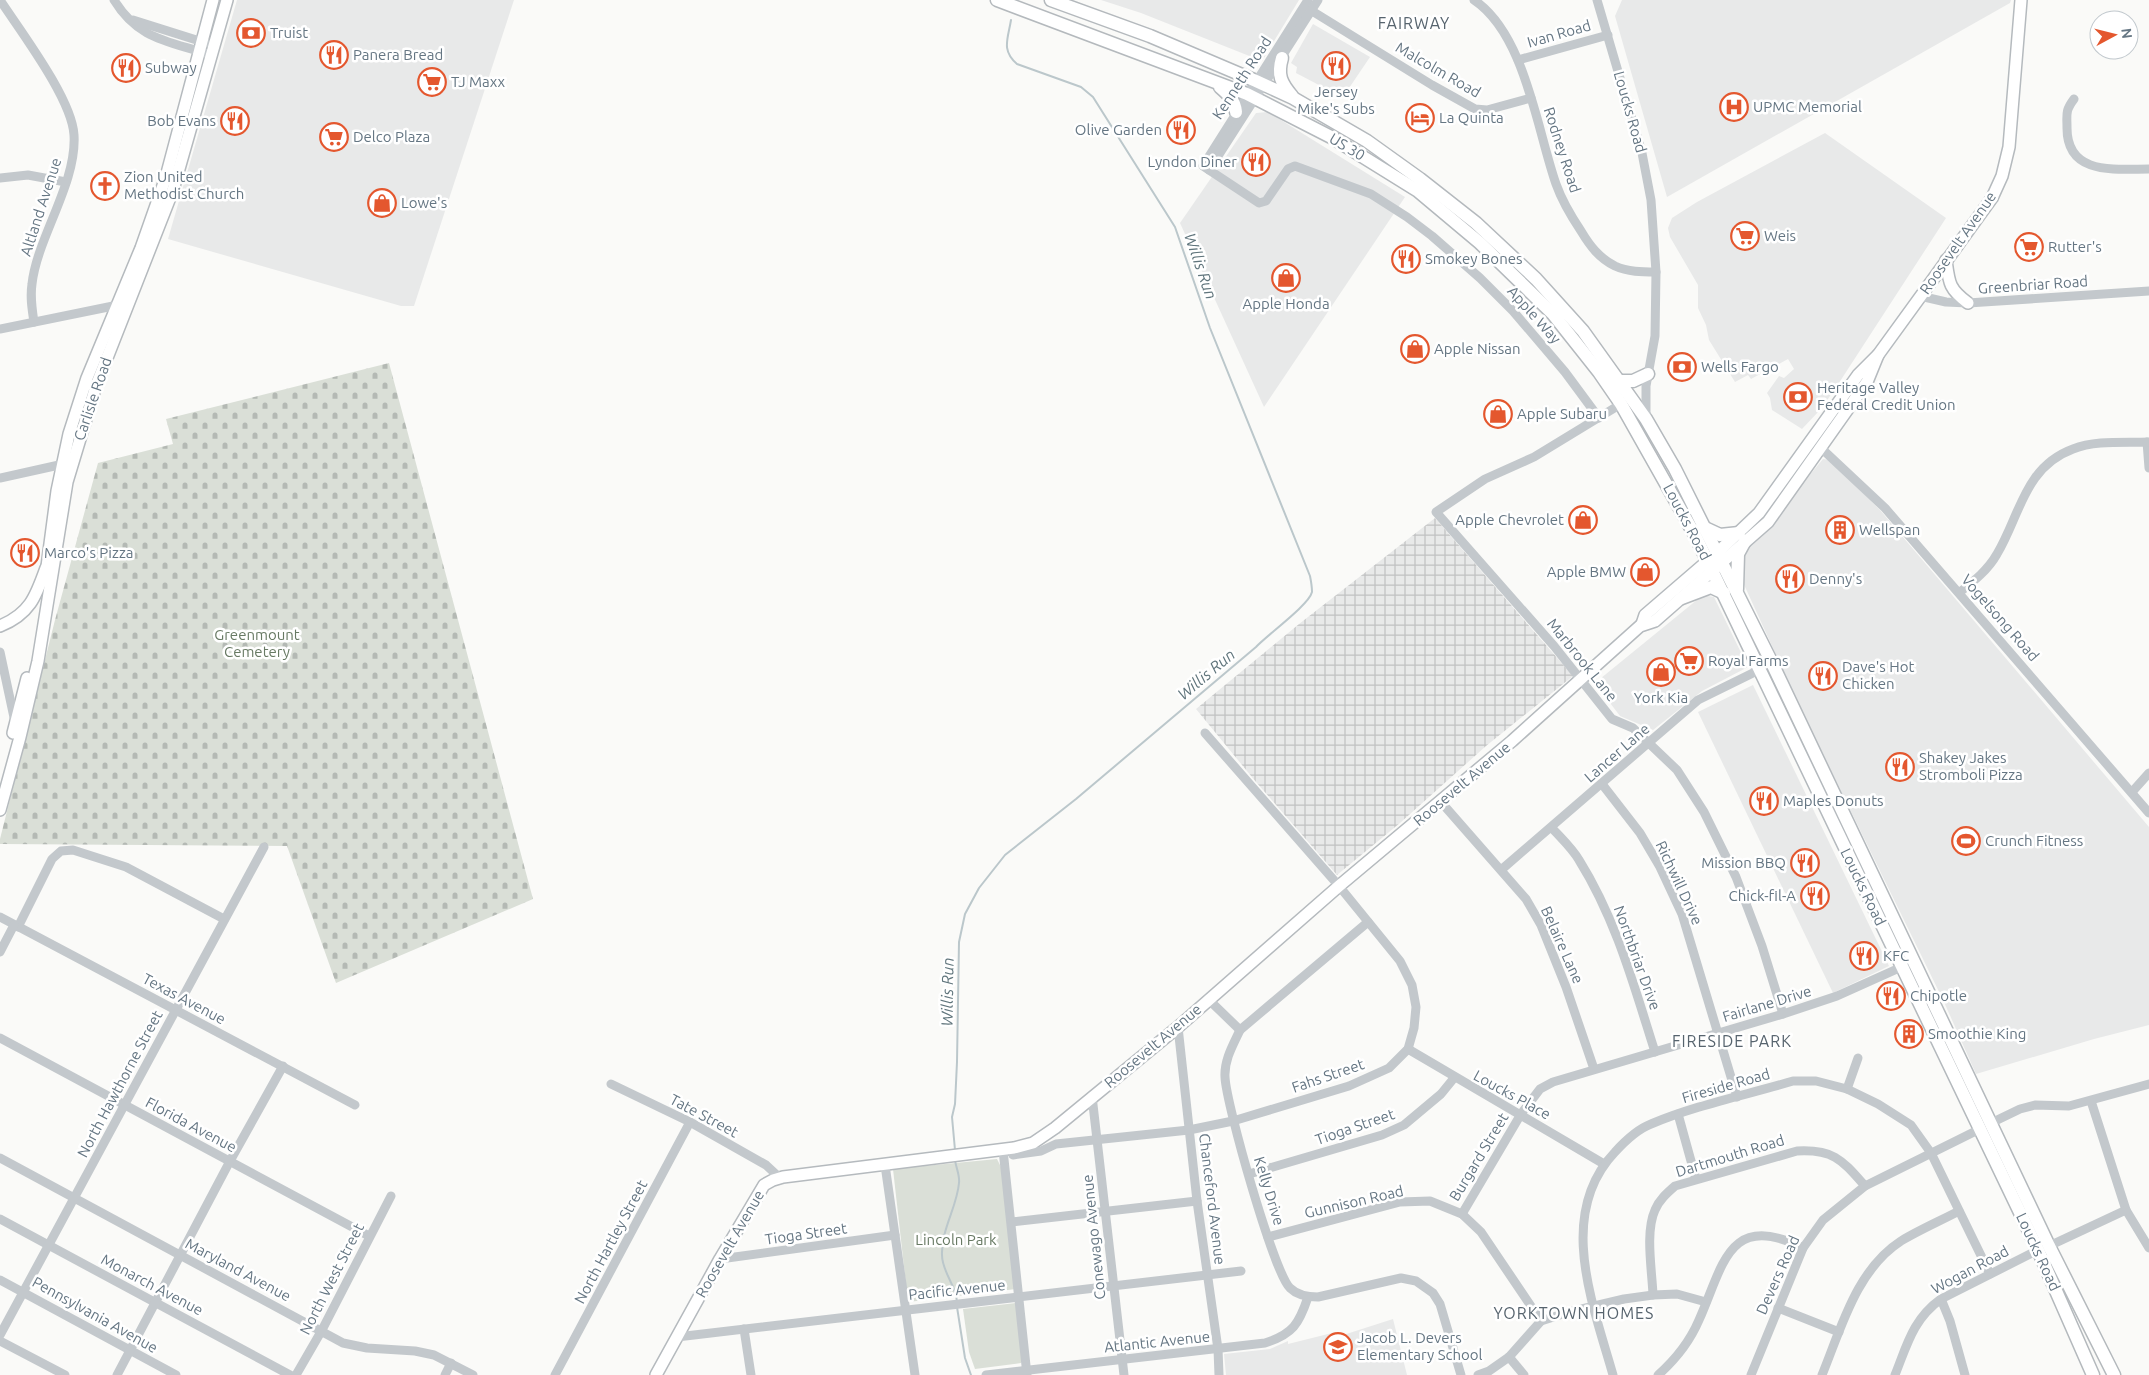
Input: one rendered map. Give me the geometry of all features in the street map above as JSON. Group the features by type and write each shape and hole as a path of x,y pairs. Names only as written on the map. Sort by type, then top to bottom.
{"highway":[{"name":"US 30","path":"997,0 1251,96 1331,137 1418,191 1480,243 1553,314 1599,372 1621,404"},
{"name":"US 30","path":"1051,0 1150,36 1259,82 1293,98 1368,141 1476,223 1536,279 1583,331 1646,419"},
{"path":"1282,58 1279,70 1280,78 1293,98"},
{"path":"1218,85 1230,96 1235,105 1236,112"},
{"path":"1620,381 1633,381 1648,374"},
{"name":"Loucks Road","path":"1621,404 1715,562 1738,594 1914,960 1986,1126 2044,1248 2114,1375"},
{"name":"Loucks Road","path":"1646,419 1675,469 1705,528 1724,593 1758,670 1901,967 1986,1126"},
{"path":"1705,528 1720,535 1742,537 1736,572 1738,594"},
{"path":"1682,598 1711,587 1724,593"},
{"name":"Loucks Road","path":"2044,1248 2093,1375"}],"main road":[{"name":"Carlisle Road","path":"0,785 36,635 47,566 81,396 141,248 166,177 213,0"},
{"name":"Carlisle Road","path":"0,810 38,661 67,482 67,463 173,190 227,0"},
{"name":"Roosevelt Avenue","path":"656,1375 720,1259 764,1185 780,1178 959,1155 1008,1152 1033,1143 1055,1128 1178,1027 1339,886 1442,802 1642,624 1655,621 1682,598 1715,562 1742,537 1851,384 1878,356 1992,198 2006,164 2011,135 2021,0"},
{"path":"1946,260 1950,286 1956,294 1968,303"},
{"name":"Roosevelt Avenue","path":"1742,537 1768,522 1867,382 1878,356"},
{"path":"1821,448 1818,445 1820,438 1848,397 1851,384"},
{"name":"Roosevelt Avenue","path":"1642,624 1645,615 1715,562"},
{"path":"0,626 19,617 25,611 38,590 47,566"},
{"path":"10,773 17,739 16,724"}],"street":[{"name":"Altland Avenue","path":"0,0 61,94 71,120 74,135 74,152 66,182 33,277 31,292 34,322"},
{"path":"114,0 128,18 213,50"},
{"name":"Kenneth Road","path":"1251,96 1236,112 1203,166 1209,170 1308,0"},
{"name":"Kenneth Road","path":"1259,82 1282,58 1318,0"},
{"name":"Rodney Road","path":"1474,0 1497,24 1518,60 1559,191 1568,212 1597,254 1615,266 1627,270 1656,272"},
{"name":"Loucks Road","path":"1597,0 1646,174 1655,233 1655,336 1648,374 1646,419"},
{"name":"Malcolm Road","path":"1312,11 1475,110 1487,110 1531,98"},
{"name":"Ivan Road","path":"1518,60 1608,35"},
{"path":"2074,99 2067,109 2067,139 2070,147 2081,159 2089,166 2104,169 2149,169"},
{"name":"Apple Way","path":"1209,170 1259,203 1263,203 1270,197 1288,169 1301,167 1371,194 1407,217 1480,278 1532,331 1599,418"},
{"path":"0,178 28,175 66,182"},
{"name":"Greenbriar Road","path":"1920,296 1946,302 1968,303 2149,291"},
{"path":"0,329 118,305"},
{"path":"1599,418 1621,404"},
{"name":"Marbrook Lane","path":"1599,418 1534,457 1486,479 1436,512 1580,679 1612,719 1634,728 1677,770 1704,812 1736,877 1762,946 1783,1014"},
{"path":"1960,592 1975,581 1998,554 2021,500 2038,474 2053,460 2073,449 2098,444 2148,442 2149,468"},
{"name":"Vogelsong Road","path":"1821,448 1885,508 1960,592 2149,813"},
{"path":"0,478 67,463"},
{"path":"0,652 16,724"},
{"name":"Lancer Lane","path":"1501,870 1552,828 1698,700 1758,670"},
{"path":"1205,733 1339,886 1400,961 1412,984 1416,1008 1414,1028 1408,1049"},
{"path":"2132,792 2149,773"},
{"name":"Richwill Drive","path":"1602,784 1640,833 1660,867 1682,914 1738,1097"},
{"name":"Belaire Lane","path":"1442,802 1526,899 1541,926 1566,987 1594,1069"},
{"name":"Northbriar Drive","path":"1552,828 1578,858 1598,894 1620,942 1655,1052"},
{"name":"North Hawthorne Street","path":"0,1335 264,847"},
{"path":"0,952 52,859 61,851 73,850 126,867 224,919"},
{"name":"Texas Avenue","path":"0,917 355,1105"},
{"name":"Kelly Drive","path":"1308,1297 1289,1287 1280,1272 1233,1121 1224,1075 1228,1053 1240,1030 1368,922"},
{"name":"Fairlane Drive","path":"1521,1114 1540,1089 1553,1082 1783,1014 1837,996 1914,960"},
{"path":"1208,999 1240,1030"},
{"name":"Chanceford Avenue","path":"1178,1027 1197,1201 1218,1349 1219,1375"},
{"name":"Florida Avenue","path":"0,1038 369,1236"},
{"name":"Loucks Place","path":"1408,1049 1454,1078 1521,1114 1604,1164"},
{"name":"Fahs Street","path":"1008,1152 1041,1151 1056,1144 1189,1130 1233,1121 1349,1086 1389,1068 1408,1049"},
{"path":"1847,1089 1858,1058"},
{"path":"117,1375 230,1161 283,1066"},
{"name":"Tioga Street","path":"1249,1174 1382,1135 1404,1125 1441,1094 1454,1078"},
{"name":"Fireside Road","path":"1613,1375 1594,1306 1584,1260 1582,1234 1585,1208 1593,1182 1604,1164 1625,1141 1649,1125 1678,1114 1793,1081 1816,1081 1847,1089 1878,1104 1911,1125 1931,1153 1990,1274"},
{"name":"Tate Street","path":"611,1084 690,1122 766,1165 780,1178"},
{"name":"Devers Road","path":"1751,1375 1803,1248 1823,1220 1866,1186 2020,1110 2035,1105 2069,1106 2149,1084"},
{"name":"Conewago Avenue","path":"1092,1096 1124,1375"},
{"path":"2090,1101 2126,1210 2149,1248"},
{"name":"Burgard Street","path":"1462,1214 1521,1114"},
{"path":"1678,1114 1696,1179"},
{"name":"North Hartley Street","path":"555,1375 690,1122"},
{"name":"Dartmouth Road","path":"1653,1295 1650,1226 1655,1209 1662,1198 1675,1186 1797,1151 1812,1150 1827,1152 1846,1164 1866,1186"},
{"path":"1008,1152 1012,1222 1027,1372"},
{"name":"Maryland Avenue","path":"0,1158 343,1343 367,1348 415,1351 434,1355 473,1375"},
{"path":"885,1164 915,1375"},
{"name":"North West Street","path":"296,1375 322,1330 391,1196"},
{"path":"1012,1222 1197,1201"},
{"name":"Gunnison Road","path":"1268,1236 1400,1202 1430,1201 1462,1214 1481,1232 1541,1321"},
{"name":"Wogan Road","path":"1895,1375 1917,1323 1926,1310 1940,1299 2126,1210"},
{"path":"1822,1375 1863,1279 1881,1257 1900,1242 1959,1211"},
{"name":"Monarch Avenue","path":"0,1218 290,1375"},
{"name":"Tioga Street","path":"720,1259 895,1235"},
{"path":"1658,1375 1681,1351 1698,1322 1719,1270 1733,1246 1749,1238 1769,1236 1787,1240 1803,1248"},
{"name":"Pacific Avenue","path":"677,1337 1240,1271"},
{"path":"1308,1297 1318,1297 1401,1278 1416,1280 1433,1293 1440,1304 1461,1375"},
{"name":"Pennsylvania Avenue","path":"0,1280 176,1375"},
{"path":"1478,1375 1489,1371 1509,1357 1541,1321 1624,1298 1677,1294 1706,1302"},
{"name":"Atlantic Avenue","path":"986,1375 1027,1372 1265,1343 1287,1334 1301,1316 1308,1297"},
{"path":"1940,1299 1950,1321 1965,1375"},
{"path":"1778,1308 1840,1332"},
{"path":"744,1329 751,1375"},
{"path":"0,1341 65,1375"},
{"path":"1509,1357 1524,1375"},
{"path":"445,1375 451,1363"}],"shaded area":[{"name":"Delco Plaza","path":"237,0 514,0 414,306 401,306 168,239"},
{"path":"1101,0 1299,0 1262,61 1141,13"},
{"name":"UPMC Memorial","path":"1622,0 2011,0 2010,3 1667,197 1615,16"},
{"path":"1313,24 1370,57 1345,94 1340,91 1338,95 1296,73 1297,67 1291,63"},
{"path":"1268,112 1405,197 1264,407 1180,223 1256,113"},
{"path":"1825,133 1946,218 1835,389 1820,410 1802,429 1772,410 1767,393 1779,376 1784,378 1794,369 1788,359 1751,379 1748,375 1735,382 1709,340 1706,325 1698,308 1698,285 1670,237 1668,228 1672,218 1697,202"},
{"path":"1823,459 1830,460 1880,510 2149,827 2149,1025 2094,1039 1976,1074 1944,1002 1798,703 1741,578 1743,555"},
{"path":"1435,518 1573,676 1486,746 1400,823 1337,875 1256,782 1196,709 1299,624"},
{"path":"1703,595 1714,597 1748,667 1702,691 1653,730 1620,716 1595,683"},
{"path":"1753,685 1889,966 1833,993 1698,712"},
{"name":"Jacob L. Devers Elementary School","path":"1393,1319 1407,1375 1226,1375 1224,1354 1270,1349 1288,1341 1288,1344 1336,1332 1337,1337"}],"green space":[{"name":"Greenmount Cemetery","path":"389,363 533,899 336,983 287,846 0,844 0,839 55,620 98,463 173,444 166,419"},
{"name":"Lincoln Park","path":"997,1159 1001,1167 1016,1289 908,1302 893,1169"},
{"path":"1016,1303 1024,1358 1021,1363 975,1369 969,1352 963,1309"}],"waterway":[{"name":"Willis Run","path":"955,1150 952,1117 955,1104 957,1062 959,942 965,914 979,888 1005,855 1076,799 1256,647 1296,612 1312,592 1310,576 1210,328 1175,227 1093,97 1081,87 1017,64 1012,59 1007,49 1011,20"},
{"name":"Willis Run","path":"955,1160 959,1177 958,1192 946,1228 942,1255 944,1267 957,1302"},
{"name":"Willis Run","path":"957,1307 965,1358 971,1375"}],"place":[{"name":"Truist","path":"251,33"},
{"name":"Panera Bread","path":"334,55"},
{"name":"Jersey Mike's Subs","path":"1336,66"},
{"name":"Subway","path":"126,68"},
{"name":"TJ Maxx","path":"432,82"},
{"name":"UPMC Memorial","path":"1734,107"},
{"name":"La Quinta","path":"1420,118"},
{"name":"Bob Evans","path":"235,121"},
{"name":"Olive Garden","path":"1181,130"},
{"name":"Delco Plaza","path":"334,137"},
{"name":"Lyndon Diner","path":"1256,162"},
{"name":"Zion United Methodist Church","path":"105,186"},
{"name":"Lowe's","path":"382,203"},
{"name":"Weis","path":"1745,236"},
{"name":"Rutter's","path":"2029,247"},
{"name":"Smokey Bones","path":"1406,259"},
{"name":"Apple Honda","path":"1286,278"},
{"name":"Apple Nissan","path":"1415,349"},
{"name":"Wells Fargo","path":"1682,367"},
{"name":"Heritage Valley Federal Credit Union","path":"1798,397"},
{"name":"Apple Subaru","path":"1498,414"},
{"name":"Apple Chevrolet","path":"1583,520"},
{"name":"Wellspan","path":"1840,530"},
{"name":"Marco's Pizza","path":"25,553"},
{"name":"Apple BMW","path":"1645,572"},
{"name":"Denny's","path":"1790,579"},
{"name":"Royal Farms","path":"1689,661"},
{"name":"York Kia","path":"1661,672"},
{"name":"Dave's Hot Chicken","path":"1823,676"},
{"name":"Shakey Jakes Stromboli Pizza","path":"1900,767"},
{"name":"Maples Donuts","path":"1764,801"},
{"name":"Crunch Fitness","path":"1966,841"},
{"name":"Mission BBQ","path":"1805,863"},
{"name":"Chick-fil-A","path":"1815,896"},
{"name":"KFC","path":"1864,956"},
{"name":"Chipotle","path":"1891,996"},
{"name":"Smoothie King","path":"1909,1034"},
{"name":"Jacob L. Devers Elementary School","path":"1338,1347"}],"district":[{"name":"FAIRWAY","path":"1414,23"},
{"name":"FIRESIDE PARK","path":"1732,1041"},
{"name":"YORKTOWN HOMES","path":"1574,1313"}]}
